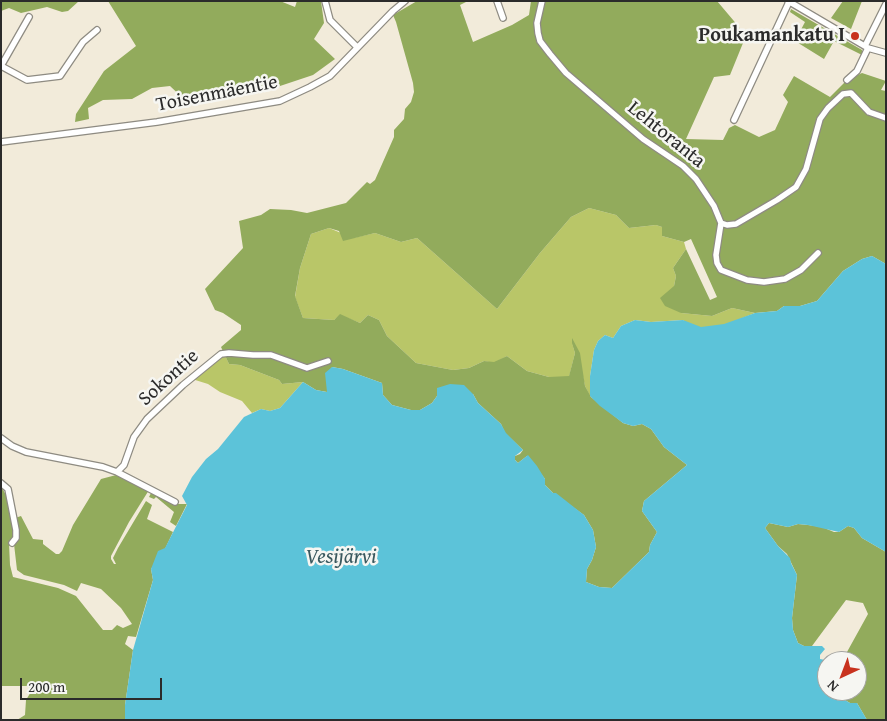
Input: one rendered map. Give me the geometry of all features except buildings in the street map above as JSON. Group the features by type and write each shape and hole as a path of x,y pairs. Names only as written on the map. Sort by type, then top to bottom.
{"street":[{"path":"325,1 330,20 357,47"},
{"name":"Toisenmäentie","path":"1,142 157,122 273,102 297,94 322,81 336,71 357,47 405,1"},
{"path":"497,1 503,18"},
{"name":"Lehtoranta","path":"542,1 537,23 538,33 540,41 550,54 566,73 643,140 683,166 696,179 714,206 721,223"},
{"path":"734,120 788,2 866,47 886,53"},
{"path":"847,80 857,71 886,4"},
{"path":"29,17 1,66 27,80 60,76 83,42 97,30"},
{"path":"818,252 801,270 786,279 764,282 747,280 721,270 717,263 716,255 721,223 727,225 736,224 777,200 796,186 806,169 820,119 828,108 843,94 851,93 869,112 886,118"},
{"name":"Sokontie","path":"117,472 124,465 134,437 147,419 188,380 221,354 271,355 308,368 328,361"},
{"path":"1,438 12,446 26,452 104,467 175,502"},
{"path":"1,483 8,489 16,530 16,538 12,543"}],"green space":[{"path":"1,1 79,1 68,11 62,12 47,7 21,13 9,8 1,11"},
{"path":"108,1 280,1 295,7 297,1 321,1 324,23 314,39 335,59 313,75 268,90 188,103 170,86 152,88 132,99 103,100 88,108 89,119 75,122 76,114 104,71 136,46"},
{"path":"417,1 468,1 460,5 473,42 512,25 529,15 531,1 717,1 739,27 743,43 730,75 714,77 686,139 723,140 729,128 735,125 759,137 775,130 788,102 783,95 794,76 830,97 847,80 862,73 886,81 881,90 886,91 886,264 872,256 862,259 843,271 817,301 800,306 784,306 777,311 755,313 732,308 712,316 681,313 665,306 660,298 674,286 676,276 673,268 686,249 710,300 717,297 691,239 684,242 662,236 662,227 656,225 629,228 616,215 589,208 571,217 540,253 497,309 417,238 401,242 375,233 343,241 339,231 329,228 311,234 300,268 295,296 303,318 334,320 340,314 360,323 368,315 379,320 387,336 416,363 453,370 469,368 484,361 494,362 507,356 527,371 549,377 569,376 575,353 572,338 580,353 585,386 591,397 623,423 633,426 642,424 651,429 664,447 687,465 644,501 642,511 657,532 650,545 649,552 612,588 599,587 586,582 587,569 596,547 593,530 584,515 545,485 545,479 527,456 518,463 515,460 515,456 523,450 505,433 501,424 478,403 473,394 437,396 432,403 420,410 411,410 392,405 383,395 382,383 343,369 332,367 327,392 316,390 303,382 282,384 279,380 240,365 229,364 221,347 241,330 241,325 215,310 205,289 243,248 239,221 261,215 270,209 307,213 346,203 367,182 370,184 375,180 394,137 394,130 404,119 405,109 411,102 414,92 393,15"},
{"path":"843,1 862,1 851,29 831,18"},
{"path":"791,9 862,50 862,55 834,41 824,59 795,41 805,22 790,12"},
{"path":"589,208 616,215 629,228 656,225 662,227 662,236 684,242 686,249 673,268 676,276 674,286 681,313 712,316 732,308 755,313 702,334 683,320 651,322 635,320 621,326 613,338 605,335 598,341 594,350 590,376 590,396 585,386 572,343 575,353 569,377 549,377 527,371 507,356 494,363 484,361 469,368 453,370 416,363 387,336 379,320 368,315 360,323 340,315 334,320 303,318 295,297 300,268 311,234 329,228 353,238 375,233 401,242 417,238 497,309 540,253 571,217"},
{"path":"225,355 229,364 240,365 279,380 282,384 303,382 280,408 270,411 261,409 252,413 242,401 220,392 208,384 192,379 213,360"},
{"path":"120,474 149,490 111,556 114,564 116,564 113,558 118,548 146,501 152,505 147,519 173,532 165,549 151,569 153,580 136,637 128,636 125,644 133,650 125,705 125,720 17,720 25,715 26,700 32,690 27,686 1,686 1,486 7,497 13,530 13,537 9,543 10,565 13,577 58,588 76,596 103,630 112,630 117,625 123,628 132,624 121,608 101,589 81,583 77,591 64,585 24,575 17,570 14,544 15,518 21,516 33,539 43,540 43,544 56,554 59,554 73,525 101,479"},
{"path":"152,491 175,504 187,504 176,526 170,522 174,512 156,497 154,499 149,497"},
{"path":"769,523 788,527 798,524 822,527 839,532 848,526 854,528 862,538 886,552 886,720 867,720 857,703 847,701 867,701 867,651 848,651 868,614 863,603 846,600 812,646 804,646 798,643 793,630 792,618 797,575 787,554 778,546 765,528"}],"water":[{"name":"Vesijärvi","path":"872,256 886,264 886,552 862,538 854,528 848,526 839,532 798,524 788,527 769,523 765,528 778,546 790,558 797,575 792,618 793,630 798,643 804,646 822,646 825,649 823,651 817,651 817,701 857,703 867,720 125,720 125,705 133,650 153,580 151,569 158,551 165,548 187,505 182,496 192,477 244,417 261,409 270,411 280,408 303,382 316,390 327,392 325,373 332,367 382,383 383,395 392,405 411,410 420,410 432,403 437,396 437,388 450,384 464,385 473,394 478,403 501,424 506,433 523,450 515,456 515,460 518,463 528,455 545,479 545,485 584,515 593,530 596,547 587,569 586,582 599,587 612,588 649,552 650,545 657,532 642,511 644,501 687,465 664,447 651,429 642,424 633,426 623,423 590,396 590,376 594,350 598,341 605,335 613,338 621,326 635,320 651,322 683,320 701,327 724,324 755,313 777,311 784,306 800,306 817,301 843,271 862,259"}],"place":[{"name":"Poukamankatu I","path":"855,36"}]}
